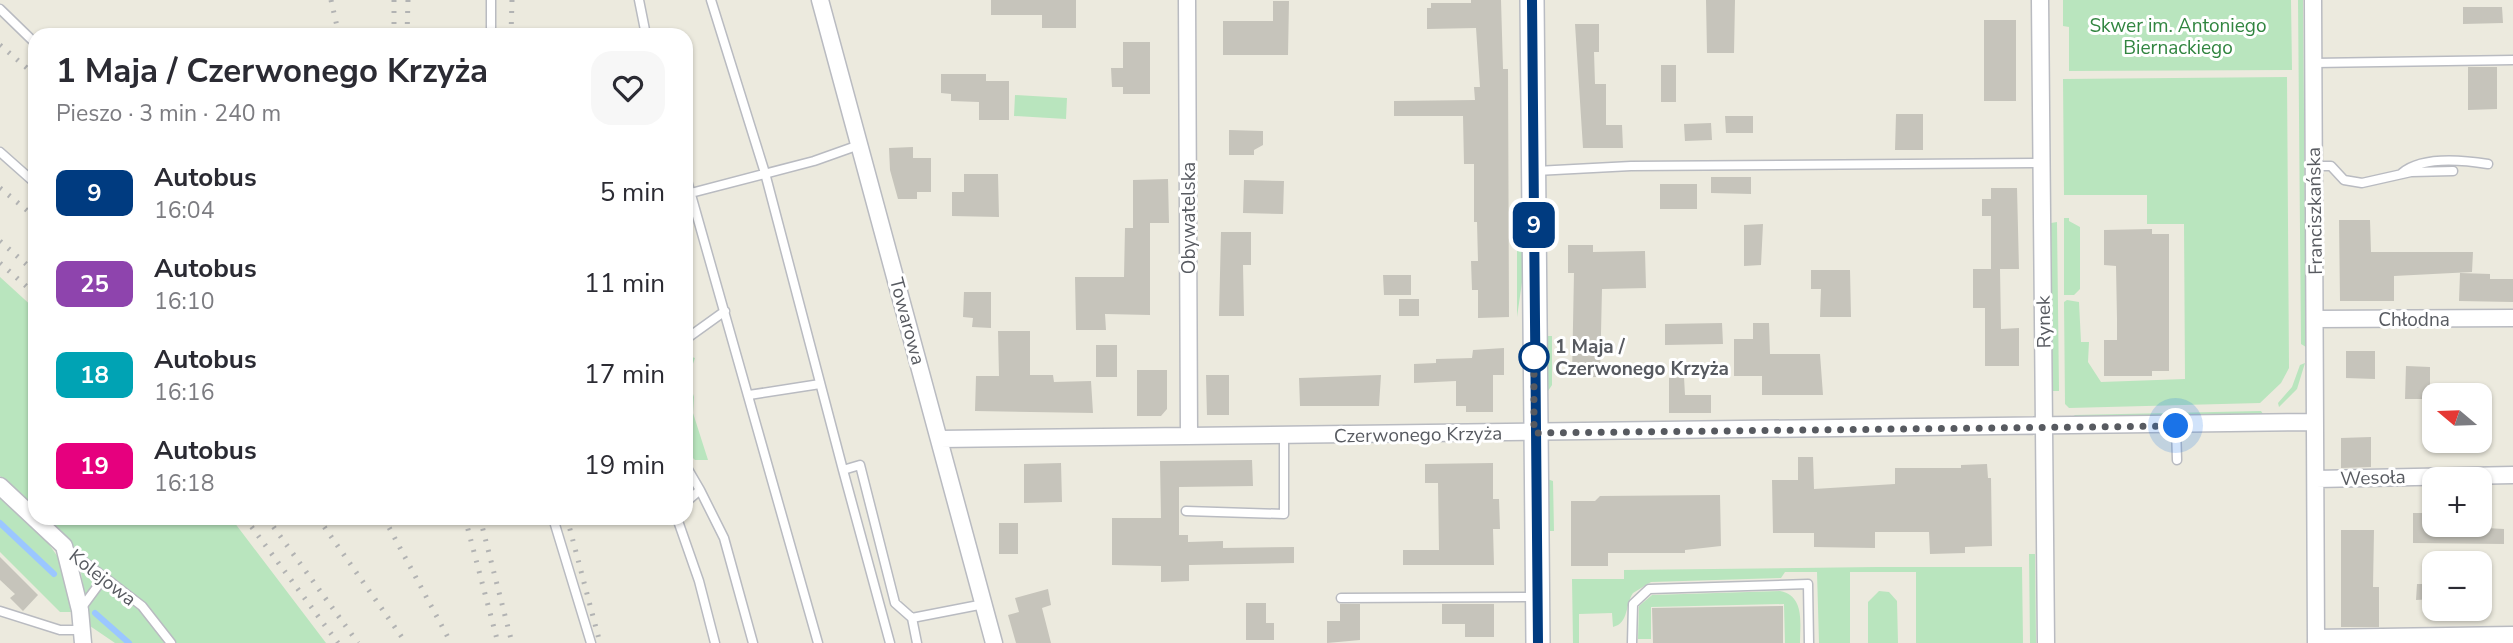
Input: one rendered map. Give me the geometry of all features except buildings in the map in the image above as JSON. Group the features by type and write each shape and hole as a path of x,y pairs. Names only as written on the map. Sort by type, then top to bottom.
{"street":[{"name":"Towarowa","path":"820,0 994,643"},
{"name":"Obywatelska","path":"1187,0 1189,436"},
{"path":"1532,0 1538,643"},
{"name":"Rynek","path":"2040,0 2046,643"},
{"name":"Franciszkańska","path":"2313,0 2315,422"},
{"name":"Chłodna","path":"2315,319 2513,318"},
{"name":"Czerwonego Krzyża","path":"940,439 2044,428 2315,422"},
{"path":"2315,422 2316,640 2513,635"},
{"name":"Wesoła","path":"2316,479 2513,475"},
{"name":"Kolejowa","path":"0,486 28,512"},
{"name":"Kolejowa","path":"42,525 64,546"},
{"path":"64,546 80,610 83,636"}],"lane":[{"path":"491,0 491,28"},
{"path":"639,0 645,28"},
{"path":"711,0 765,173 890,643"},
{"path":"0,9 28,36"},
{"path":"2314,63 2513,60"},
{"path":"693,192 814,161 860,145"},
{"path":"0,152 28,177"},
{"path":"2399,175 2413,166 2424,164 2460,161 2488,163"},
{"path":"1533,171 1631,166 2041,163"},
{"path":"2314,166 2331,166 2338,176 2353,182 2453,171"},
{"path":"693,200 818,643"},
{"path":"693,334 725,311"},
{"path":"749,396 820,384"},
{"path":"2176,426 2177,460"},
{"path":"1186,511 1284,514 1284,436"},
{"path":"843,470 860,466 895,603 912,618 917,643"},
{"path":"693,478 724,538 752,643"},
{"path":"693,496 700,490"},
{"path":"556,525 591,643"},
{"path":"679,525 699,581 715,643"},
{"name":"Kolejowa","path":"64,546 142,606 171,643"},
{"path":"80,610 105,576"},
{"path":"1632,643 1633,604 1649,589 1808,584 1809,643"},
{"path":"1341,598 1537,597"},
{"path":"912,618 984,604"},
{"path":"0,611 83,636"}],"green space":[{"name":"Skwer im. Antoniego Biernackiego","path":"2063,0 2291,0 2292,70 2069,71 2069,27 2063,26"},
{"path":"2298,0 2303,0 2306,347 2301,344"},
{"path":"2287,77 2289,368 2281,383 2260,403 2069,408 2065,404 2064,302 2067,300 2079,302 2081,342 2089,342 2088,362 2101,382 2185,379 2184,224 2147,224 2147,195 2064,195 2063,79"},
{"path":"1015,95 1067,98 1066,119 1014,116"},
{"path":"2064,218 2069,218 2069,221 2080,227 2080,289 2074,295 2064,295"},
{"path":"2057,222 2059,391 2052,391 2051,223"},
{"path":"1523,231 1523,275 1517,317 1517,232"},
{"path":"0,277 28,303 28,502 0,476"},
{"path":"1547,336 1552,336 1552,385 1546,394"},
{"path":"2305,363 2297,389 2279,407 2278,403 2292,387 2300,365"},
{"path":"2261,411 2263,414 2253,416 2071,418 2075,415"},
{"path":"693,413 708,460 693,458"},
{"path":"1547,479 1553,481 1554,531 1548,531"},
{"path":"0,497 46,540 60,560 71,612 60,612 0,552"},
{"path":"52,525 236,525 326,643 115,643 90,626 77,550"},
{"path":"2029,554 2035,554 2036,643 2030,643"},
{"path":"2022,567 2023,643 1916,643 1916,572 1850,572 1850,643 1819,643 1817,572 1785,572 1781,578 1651,582 1633,593 1624,618 1618,625 1613,627 1612,613 1579,614 1579,643 1573,643 1572,579 1624,579 1624,570"},
{"path":"1780,591 1794,598 1797,604 1800,643 1785,643 1784,604 1651,607 1651,639 1638,639 1639,606 1652,595"},
{"path":"1879,591 1889,592 1897,601 1898,643 1868,643 1868,602"}],"waterway":[{"path":"0,523 54,574"},
{"path":"95,613 129,643"}],"railway":[{"path":"331,0 337,28"},
{"path":"394,0 394,28"},
{"path":"407,28 408,0"},
{"path":"511,28 512,0"},
{"path":"0,45 28,69"},
{"path":"0,188 28,211"},
{"path":"0,241 28,266"},
{"path":"0,263 28,288"},
{"path":"250,525 338,643"},
{"path":"272,525 358,643"},
{"path":"323,525 406,643"},
{"path":"388,525 451,643"},
{"path":"467,525 498,643"},
{"path":"482,525 512,643"},
{"path":"569,525 600,643"}],"bus line":[{"name":"9","path":"1532,0 1534,464 1538,643"}],"place":[{"name":"1 Maja / Czerwonego Krzyża","path":"1534,357"}],"route":[{"path":"1534,357 1534,353 1534,433 2176,426"}]}
